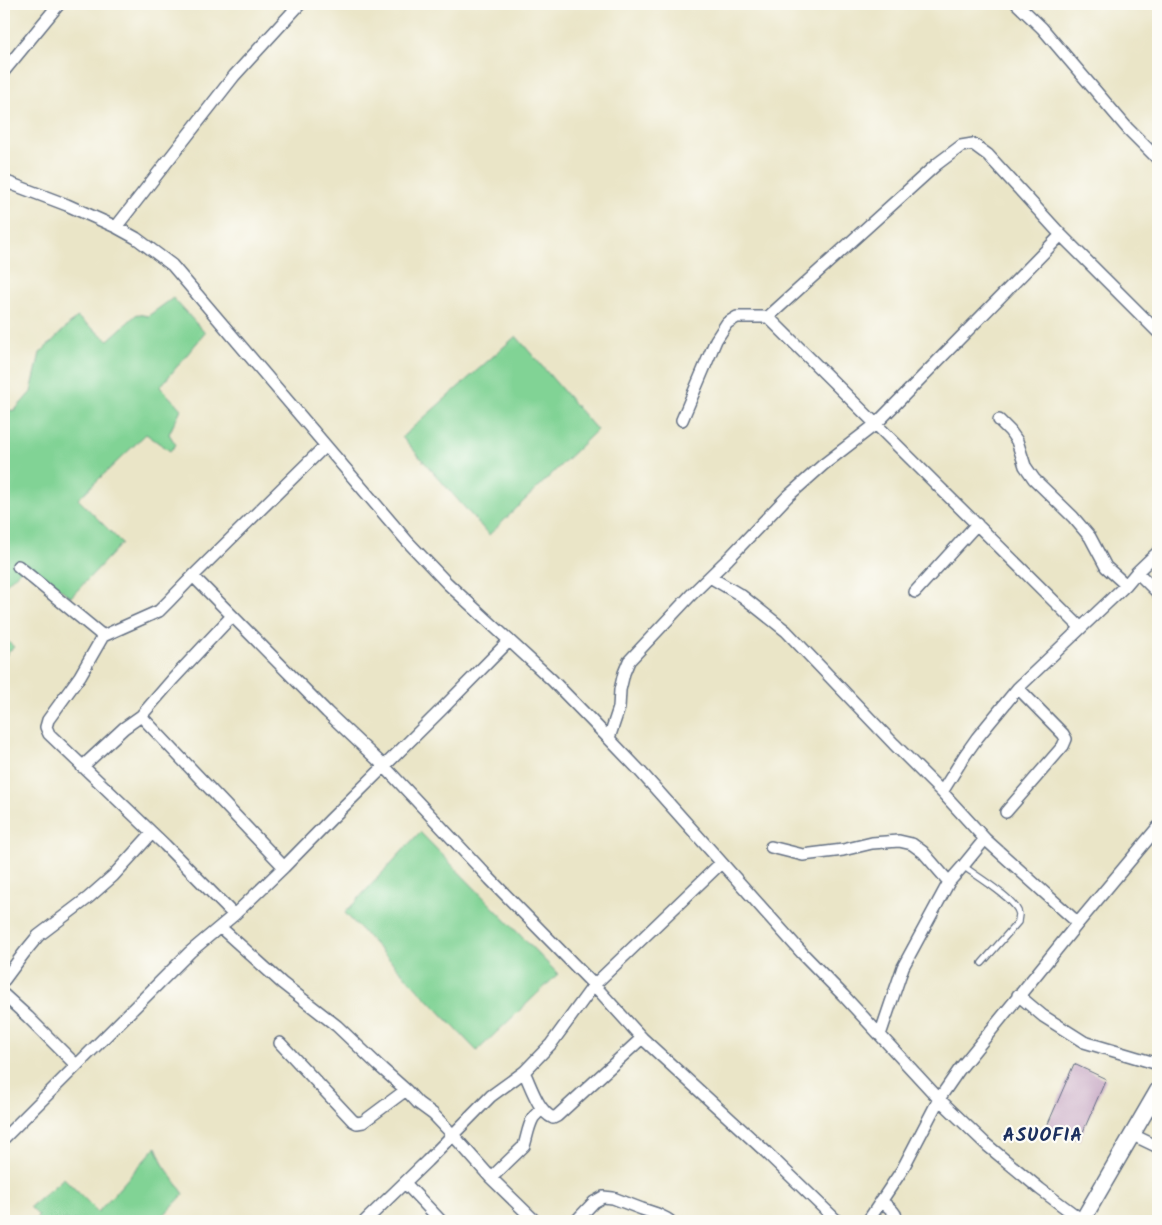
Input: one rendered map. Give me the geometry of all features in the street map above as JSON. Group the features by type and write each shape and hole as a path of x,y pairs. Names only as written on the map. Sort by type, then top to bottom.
{"main road":[{"path":"1083,1221 1158,1090"}],"street":[{"path":"4,71 59,4"},
{"path":"116,227 234,76 300,4"},
{"path":"1017,4 1042,28 1128,129 1158,159"},
{"path":"682,420 716,340 727,323 737,317 768,317 937,164 961,146 973,144 988,155 1061,236 1158,332"},
{"path":"4,181 67,205 116,227 136,238 172,265 326,446 447,584 552,680 609,738 803,954 939,1099 1002,1158 1083,1221"},
{"path":"609,738 620,708 620,690 629,661 788,497 823,465 876,424 1061,236"},
{"path":"768,317 1081,628"},
{"path":"999,420 1017,441 1025,466 1034,479 1073,517 1090,538 1106,567 1126,585"},
{"path":"234,915 49,734 46,727 48,720 80,676 103,636 159,611 326,446"},
{"path":"914,592 977,524"},
{"path":"942,792 977,738 1018,688 1158,552"},
{"path":"18,566 103,636"},
{"path":"1137,572 1158,593"},
{"path":"193,576 327,712 384,766 490,879 594,985 642,1038 766,1152 833,1217 820,1221"},
{"path":"710,577 742,596 786,630 985,839 1078,923"},
{"path":"82,767 124,728 141,716 232,616"},
{"path":"4,1138 190,952 234,915 284,867 509,642"},
{"path":"1006,812 1063,746 1066,740 1063,734 1018,688"},
{"path":"141,716 284,867"},
{"path":"868,1221 902,1170 939,1099 958,1070 1158,827"},
{"path":"4,980 38,936 88,898 113,876 152,833"},
{"path":"880,1035 902,966 949,882 985,839"},
{"path":"771,847 803,855 843,850 872,843 899,841 912,844 923,852 949,882"},
{"path":"365,1221 491,1096 524,1072 551,1044 594,985 721,863"},
{"path":"220,927 282,983 337,1026 433,1114 491,1178 534,1221"},
{"path":"4,995 76,1065"},
{"path":"1018,995 1043,1016 1084,1042 1158,1064"},
{"path":"524,1072 541,1109 552,1118 557,1116 642,1038"},
{"path":"280,1043 357,1124 363,1122 406,1090"},
{"path":"491,1178 524,1146 533,1118 541,1109"},
{"path":"1133,1135 1158,1147"},
{"path":"404,1184 440,1221"},
{"path":"576,1221 594,1202 603,1197 613,1198 657,1214 670,1221"},
{"path":"881,1202 895,1212 898,1218 897,1221"}],"lane":[{"path":"963,866 1001,893 1014,904 1019,913 1018,922 982,963"}],"green space":[{"path":"173,298 205,333 160,387 181,409 169,434 176,445 170,451 146,434 78,499 122,543 71,597 27,564 4,586 4,411 15,410 31,392 40,353 77,317 108,340 137,314 148,316"},
{"path":"516,336 597,430 489,535 402,437"},
{"path":"4,637 14,647 4,657"},
{"path":"420,832 558,974 477,1051 345,913"},
{"path":"156,1147 163,1164 184,1194 158,1221 34,1221 39,1216 30,1207 64,1178 98,1212"}],"building":[{"path":"1074,1064 1106,1079 1079,1141 1047,1126"}],"district":[{"name":"ASUOFIA","path":"1043,1134"}]}
